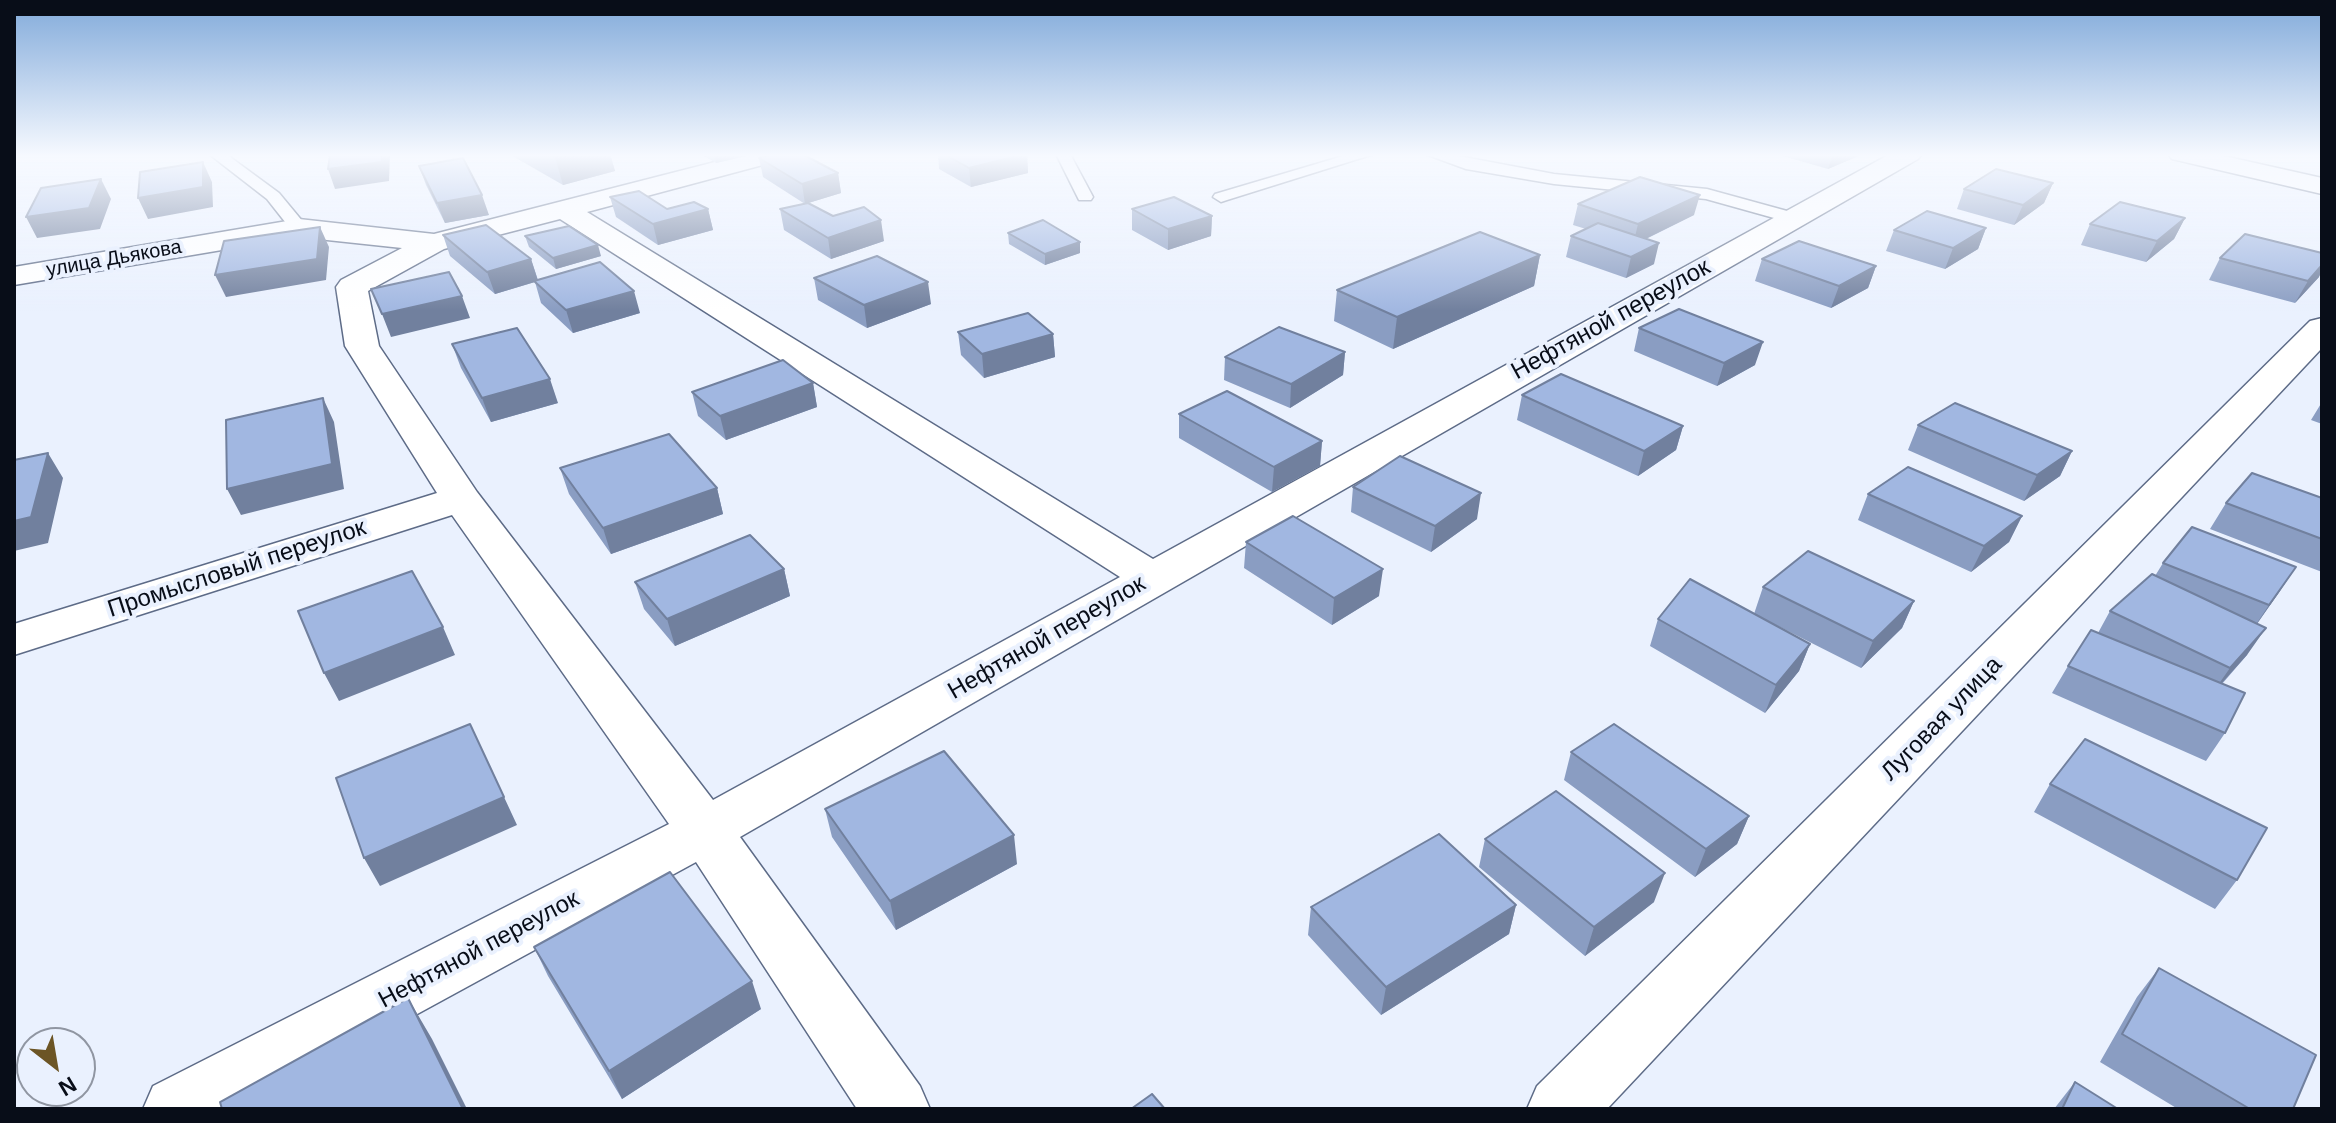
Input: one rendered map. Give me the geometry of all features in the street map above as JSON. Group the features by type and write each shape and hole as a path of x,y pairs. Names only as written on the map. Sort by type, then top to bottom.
{"street":[{"name":"улица Дьякова","path":"14,276 299,228 434,243 584,206"},
{"name":"Нефтяной переулок","path":"177,1109 705,831 1813,206"},
{"path":"567,211 1153,578"},
{"path":"434,243 352,287 362,346 461,499 705,831 896,1109"},
{"name":"Луговая улица","path":"1561,1109 2322,328"},
{"name":"Промысловый переулок","path":"14,640 461,499"}],"lane":[{"path":"281,206 299,228"},
{"path":"1751,206 1792,218"}],"building":[{"path":"31,206 90,206 89,208 26,217"},
{"path":"625,206 667,209 703,206 708,209 653,224"},
{"path":"815,206 833,216 864,207 881,220 828,238 780,209"},
{"path":"1193,206 1212,216 1168,229 1132,209"},
{"path":"1585,206 1676,206 1638,224"},
{"path":"2114,206 2138,206 2185,218 2157,241 2090,224"},
{"path":"1927,211 1986,228 1953,248 1894,230"},
{"path":"1043,220 1080,242 1045,254 1008,233"},
{"path":"1598,223 1659,243 1631,257 1571,236"},
{"path":"486,225 531,259 487,272 443,235"},
{"path":"569,226 598,245 553,258 525,236"},
{"path":"320,227 317,259 215,275 224,241"},
{"path":"1480,232 1540,255 1397,317 1337,290"},
{"path":"2245,234 2322,253 2322,265 2308,281 2220,258"},
{"path":"1799,241 1876,266 1839,286 1762,259"},
{"path":"877,256 928,282 864,305 814,278"},
{"path":"600,262 634,291 566,310 534,281"},
{"path":"449,272 462,296 382,314 371,289"},
{"path":"1679,309 1763,342 1724,363 1639,328"},
{"path":"1028,313 1053,334 982,354 958,332"},
{"path":"1279,327 1345,352 1291,384 1225,357"},
{"path":"517,328 550,379 482,398 452,344"},
{"path":"783,360 813,383 720,416 692,392"},
{"path":"1561,374 1683,426 1644,451 1522,395"},
{"path":"1227,391 1322,441 1274,467 1179,414"},
{"path":"323,398 332,464 227,489 226,420"},
{"path":"1955,403 2072,451 2037,475 1918,425"},
{"path":"669,434 717,488 603,528 560,468"},
{"path":"48,453 31,517 14,521 14,460"},
{"path":"1400,456 1481,493 1435,526 1353,487"},
{"path":"1908,467 2022,516 1984,546 1868,494"},
{"path":"2252,473 2322,498 2322,539 2226,503"},
{"path":"1293,516 1383,569 1334,598 1246,542"},
{"path":"2192,527 2296,567 2269,605 2163,563"},
{"path":"750,535 784,569 667,619 635,582"},
{"path":"1808,551 1914,601 1873,641 1763,587"},
{"path":"412,571 443,627 324,673 298,611"},
{"path":"2152,574 2266,628 2230,668 2110,611"},
{"path":"1690,579 1810,644 1776,685 1658,619"},
{"path":"2091,630 2245,693 2225,733 2068,666"},
{"path":"470,724 504,797 364,858 336,778"},
{"path":"1614,724 1749,816 1706,849 1571,752"},
{"path":"2085,739 2267,828 2237,880 2050,784"},
{"path":"944,751 1014,835 890,901 825,809"},
{"path":"1556,791 1665,873 1594,927 1485,839"},
{"path":"1439,834 1516,905 1386,987 1311,907"},
{"path":"670,872 752,981 609,1071 534,947"},
{"path":"2159,968 2316,1055 2293,1109 2250,1109 2122,1034"},
{"path":"408,998 463,1109 222,1109 220,1102"},
{"path":"2075,1082 2118,1109 2062,1109"},
{"path":"1152,1094 1165,1109 1131,1109"}]}
